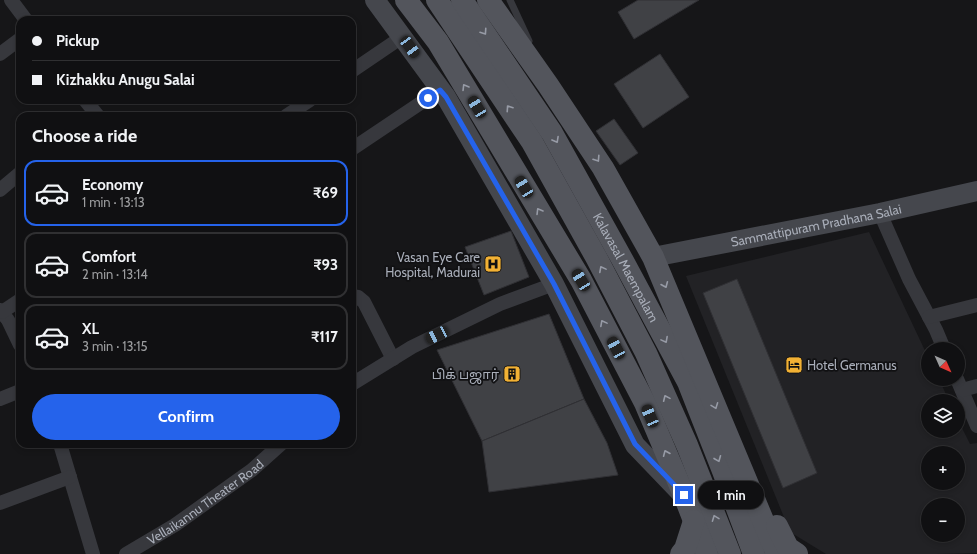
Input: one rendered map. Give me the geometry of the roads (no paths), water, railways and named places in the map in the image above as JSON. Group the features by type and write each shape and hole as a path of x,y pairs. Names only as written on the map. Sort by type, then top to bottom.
{"main road":[{"path":"406,0 438,42 581,280 645,403 707,554"},
{"name":"Kalavasal Maempalam","path":"437,0 532,142 596,257 646,353 688,446 730,554"},
{"name":"Kalavasal Maempalam","path":"462,0 552,133 688,382 754,554"},
{"path":"488,0 548,85 603,168 653,257 777,554"},
{"path":"723,427 746,446 775,522 788,548 797,554"},
{"path":"680,554 685,549 694,521"}],"street":[{"path":"11,0 23,16"},
{"path":"375,0 446,97 554,284 635,444 684,495"},
{"path":"356,68 402,36"},
{"path":"0,54 16,42"},
{"path":"356,146 440,90"},
{"path":"292,112 304,104"},
{"path":"0,190 16,176"},
{"name":"Sammattipuram Pradhana Salai","path":"653,257 880,213 977,191"},
{"path":"880,213 909,279 941,342"},
{"path":"356,382 412,347 500,304 554,284"},
{"path":"356,297 364,302 393,359"},
{"path":"16,302 1,311 8,320 16,337"},
{"path":"929,317 977,305"},
{"path":"965,385 977,386"},
{"path":"960,386 977,426"},
{"path":"0,399 16,393"},
{"path":"61,448 93,554"},
{"name":"Vellaikannu Theater Road","path":"126,554 175,525 252,470 277,448"},
{"path":"0,503 70,478"}],"lane":[{"path":"510,0 548,85"}],"place":[{"name":"Vasan Eye Care Hospital, Madurai","path":"493,264"},
{"name":"Hotel Germanus","path":"794,365"},
{"name":"பிக் பஜார்","path":"512,374"}]}
